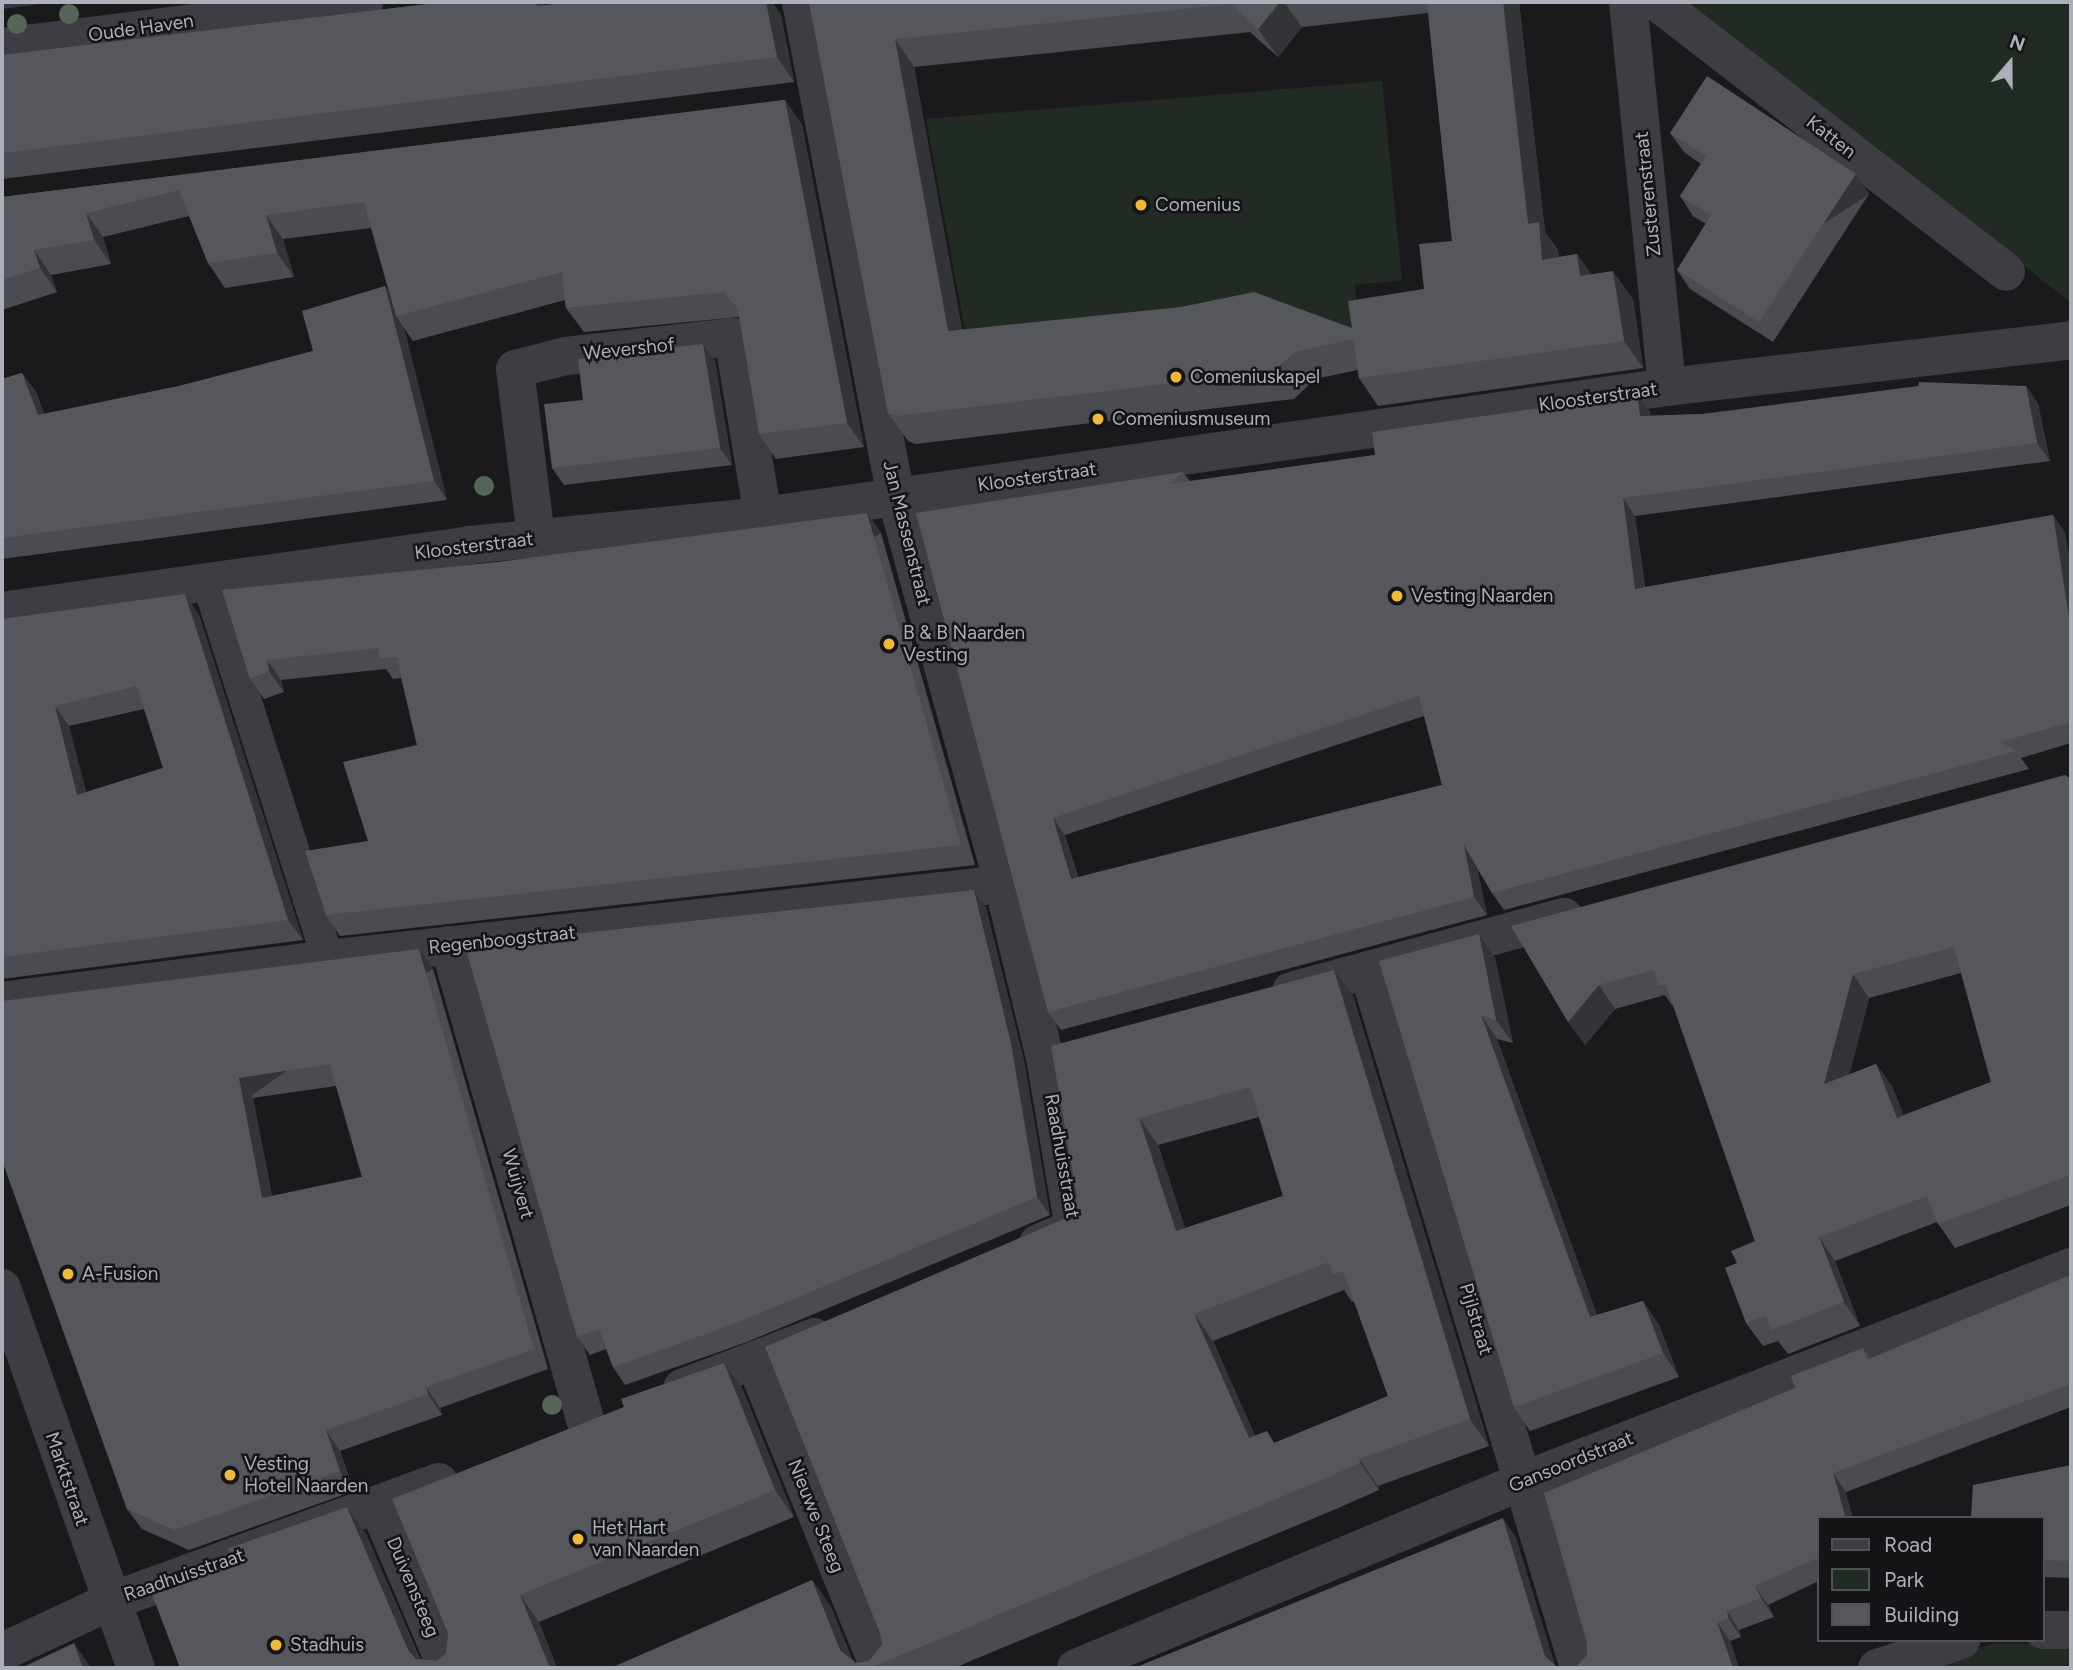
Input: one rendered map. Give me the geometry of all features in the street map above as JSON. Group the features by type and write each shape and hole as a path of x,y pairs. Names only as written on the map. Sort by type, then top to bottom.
{"street":[{"name":"Oude Haven","path":"2,47 364,2"},
{"name":"Jan Massenstraat","path":"801,2 803,102 896,497 1003,884 1045,1057"},
{"name":"Zusterenstraat","path":"1628,2 1667,387"},
{"name":"Katten","path":"1657,2 2006,272"},
{"name":"Wevershof","path":"536,537 515,369 566,356 733,337 763,516"},
{"name":"Kloosterstraat","path":"2,611 536,537 763,516 1667,387 2071,341"},
{"name":"Regenboogstraat","path":"2,1001 328,959 1003,884"},
{"path":"1261,999 1594,909"},
{"name":"Wuijvert","path":"449,945 586,1422"},
{"name":"Pijlstraat","path":"1368,970 1525,1480 1579,1668"},
{"path":"1045,1057 1086,1046"},
{"name":"Raadhuisstraat","path":"1010,1255 1074,1228 1045,1057"},
{"name":"Gansoordstraat","path":"1076,1668 1525,1480 2071,1266"},
{"name":"Marktstraat","path":"2,1288 109,1602 136,1668"},
{"path":"550,1437 755,1362 845,1325"},
{"name":"Nieuwe Steeg","path":"755,1362 879,1668"},
{"name":"Raadhuisstraat","path":"2,1652 109,1602 379,1506 476,1467"},
{"name":"Duivensteeg","path":"379,1506 447,1668"},
{"path":"2045,1630 2071,1630"},
{"path":"1877,1668 1955,1642"}],"lane":[{"path":"208,583 328,959"}],"green space":[{"path":"1680,2 2071,2 2071,303 1887,156"},
{"path":"1382,81 1402,280 1355,285 1360,337 970,357 926,119"},
{"path":"1995,1643 2071,1645 2071,1668 1920,1668"}],"shaded area":[{"path":"2,2 57,2 2,9"}],"building":[{"path":"445,2 536,2 537,6 570,2 766,2 777,57 2,153 2,55"},
{"path":"809,2 1280,2 1258,29 1231,4 895,39 948,331 1181,307 1254,292 1352,328 1348,301 1424,289 1419,244 1452,241 1427,2 1503,2 1528,224 1539,222 1542,260 1577,254 1580,276 1613,271 1624,341 1359,378 1353,339 1295,352 1274,371 896,416 888,413"},
{"path":"1707,76 1856,174 1759,322 1677,270 1711,215 1680,196 1706,156 1670,133"},
{"path":"785,100 847,423 759,434 738,309 724,292 566,308 562,272 396,316 364,202 266,215 277,253 208,263 179,190 86,213 94,240 34,250 40,268 2,280 2,197"},
{"path":"385,286 434,481 2,538 2,379 22,373 38,415 179,386 313,351 302,311"},
{"path":"703,344 720,448 552,468 544,404 583,400 578,359"},
{"path":"1919,382 2026,386 2037,443 1623,498 1635,589 2053,515 2071,631 2071,722 2001,742 2016,751 1492,893 1464,845 1474,897 1048,1012 916,513 1183,472 1170,484 1375,455 1372,432 1637,394 1640,416 1702,414 1918,386","holes":["1419,696 1442,785 1071,879 1053,818"]},
{"path":"867,513 961,845 326,915 305,851 368,841 343,762 417,745 397,657 379,658 378,648 267,660 269,671 250,679 222,590 499,562"},
{"path":"185,594 288,920 2,957 2,619","holes":["137,686 163,768 77,795 55,706"]},
{"path":"2065,775 2071,779 2071,1175 1938,1224 1927,1196 1819,1237 1844,1302 1771,1330 1766,1316 1746,1323 1725,1268 1737,1263 1731,1251 1755,1241 1666,985 1658,985 1654,970 1599,985 1568,1022 1511,926","holes":["1954,947 1991,1082 1897,1118 1876,1064 1824,1084 1853,974"]},
{"path":"974,890 1011,1043 1037,1197 734,1324 613,1367 599,1329 577,1337 465,946"},
{"path":"1479,934 1496,1020 1481,1015 1590,1317 1643,1301 1663,1353 1514,1407 1379,961"},
{"path":"419,949 534,1349 426,1387 428,1394 326,1430 340,1471 174,1530 127,1509 2,1160 2,1001","holes":["330,1064 362,1177 262,1198 239,1078"]},
{"path":"1334,970 1470,1419 1359,1459 1360,1463 1317,1482 870,1668 611,1668 812,1580 840,1650 856,1663 869,1661 882,1645 880,1633 765,1347 1071,1216 1077,1197 1051,1046","holes":["1250,1087 1283,1196 1176,1231 1139,1118","1329,1262 1333,1275 1343,1271 1388,1396 1274,1443 1267,1431 1249,1438 1194,1314"]},
{"path":"2071,1275 2071,1384 1833,1473 1845,1516 1818,1516 1818,1557 1755,1586 1761,1598 1727,1611 1728,1618 1717,1622 1733,1668 1575,1668 1587,1655 1587,1643 1544,1493 1795,1388 1791,1376 1863,1348 1867,1360"},
{"path":"724,1363 775,1490 520,1595 550,1668 180,1668 150,1589 241,1556 227,1549 347,1507 408,1650 416,1659 436,1661 446,1654 448,1633 392,1499 624,1407 621,1399"},
{"path":"2071,1465 2071,1561 2045,1560 2045,1516 1971,1516 1973,1485"},
{"path":"1503,1518 1545,1656 1558,1668 1134,1668"},
{"path":"74,1643 83,1668 21,1668"}],"place":[{"name":"Comenius","path":"1141,205"},
{"name":"Comeniuskapel","path":"1176,377"},
{"name":"Comeniusmuseum","path":"1098,419"},
{"name":"Vesting Naarden","path":"1397,596"},
{"name":"B & B Naarden Vesting","path":"889,644"},
{"name":"A-Fusion","path":"68,1274"},
{"name":"Vesting Hotel Naarden","path":"230,1475"},
{"name":"Het Hart van Naarden","path":"578,1539"},
{"name":"Stadhuis","path":"276,1645"}]}
